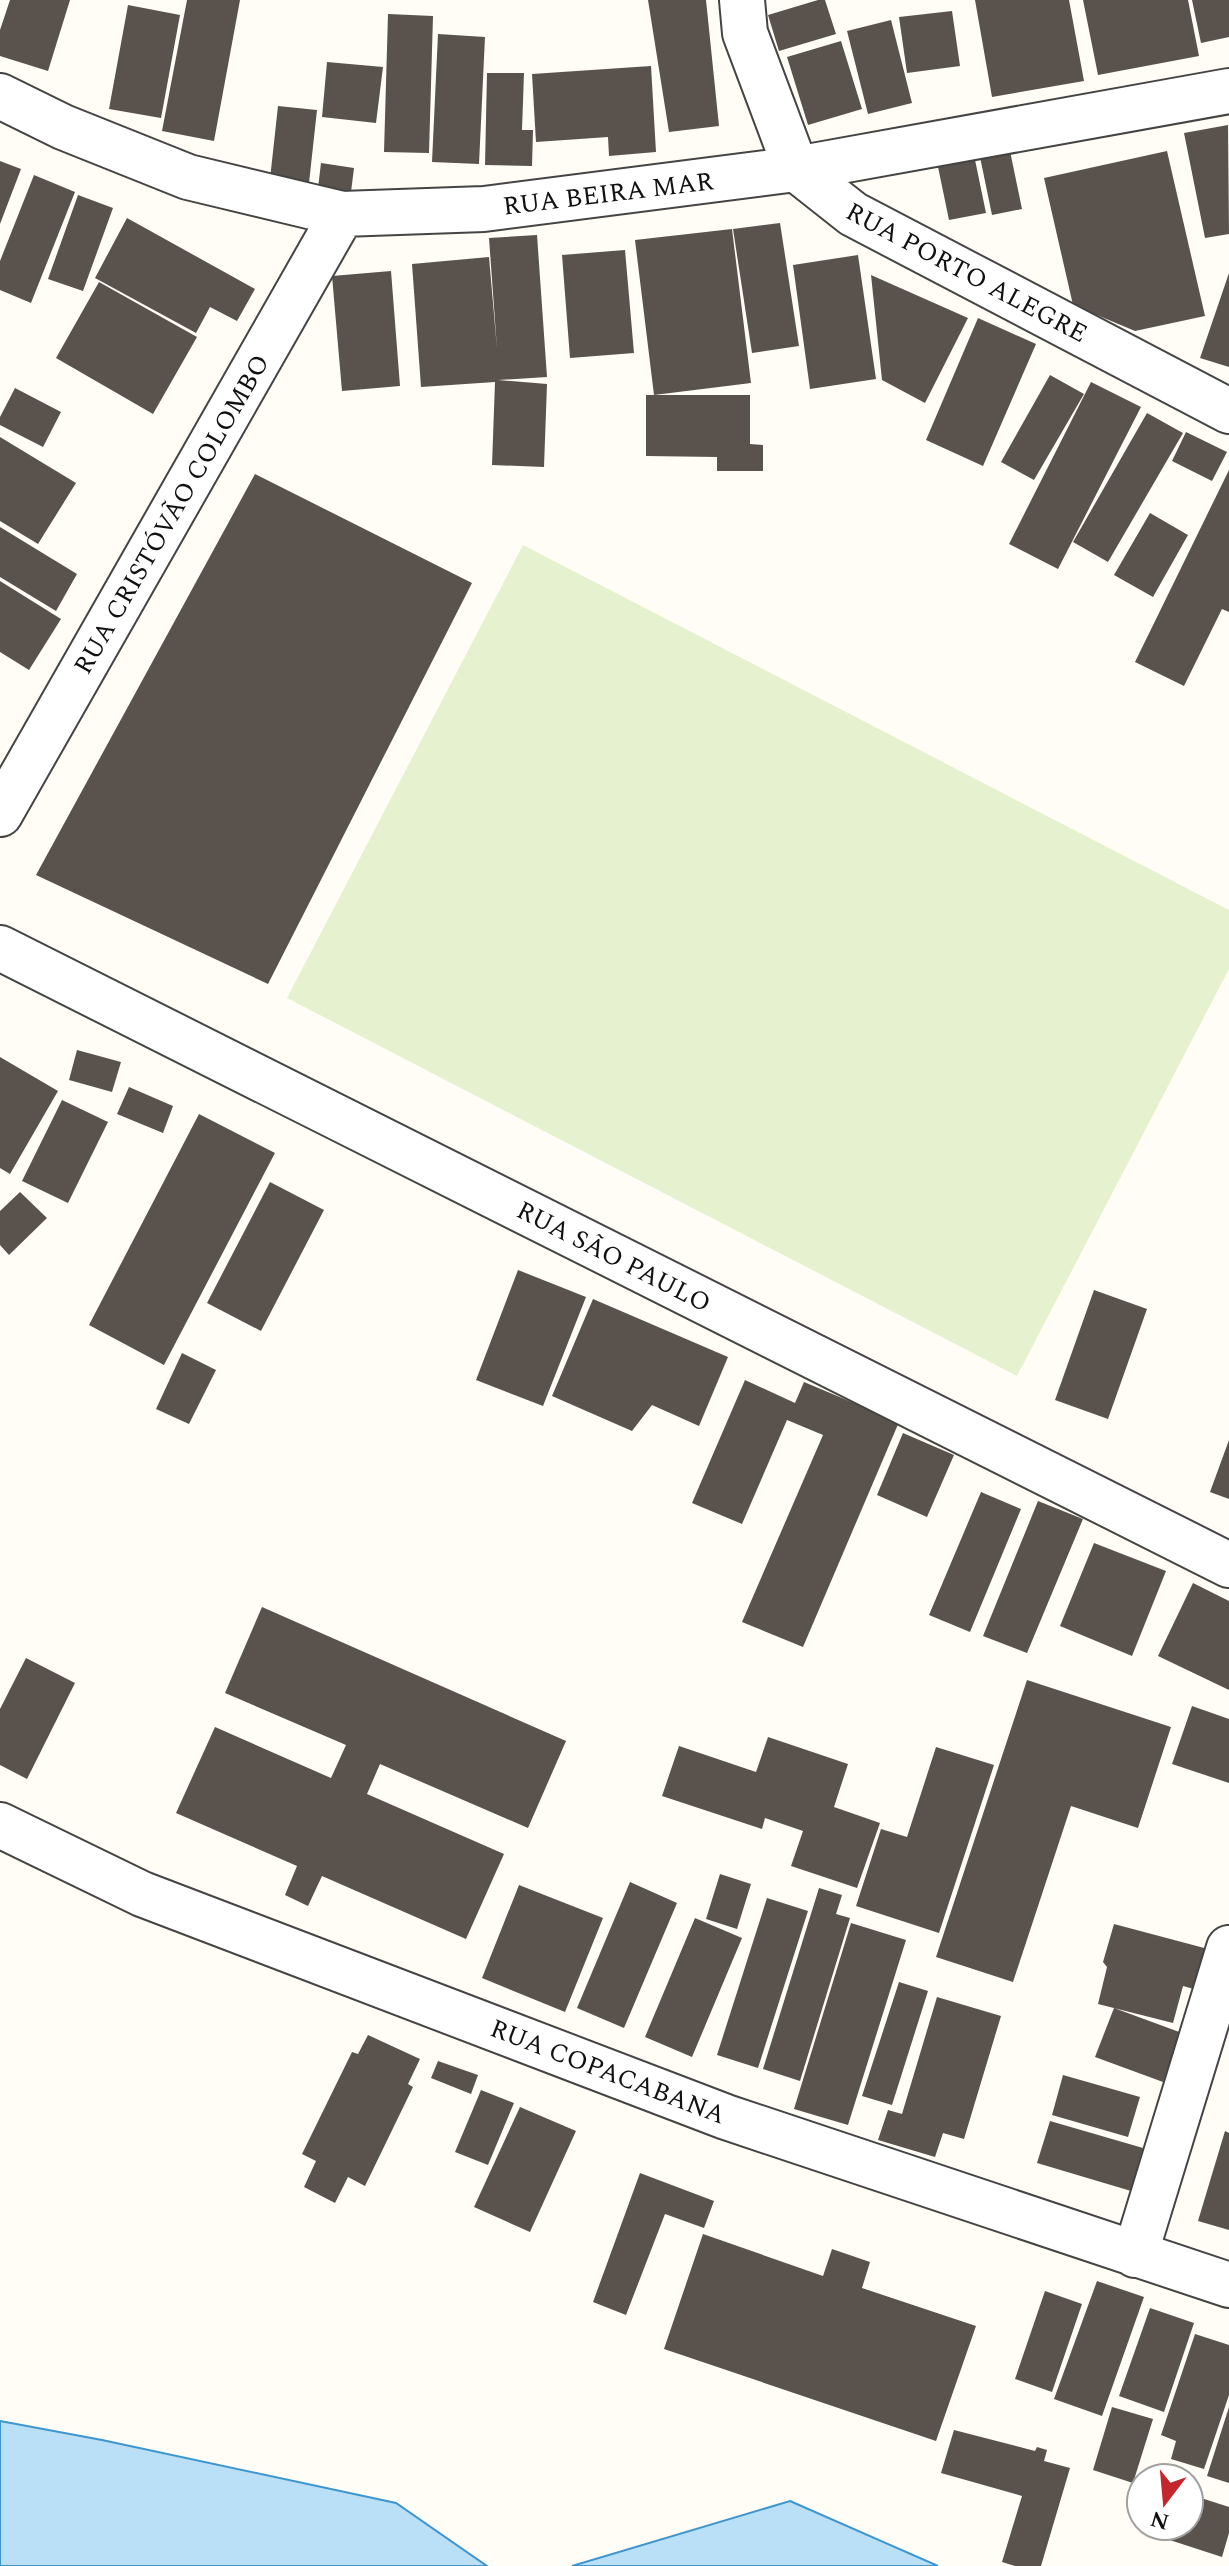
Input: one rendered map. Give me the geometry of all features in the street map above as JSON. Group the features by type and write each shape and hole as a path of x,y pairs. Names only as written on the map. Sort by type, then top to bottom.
{"street":[{"path":"744,16 796,169"},
{"name":"RUA BEIRA MAR","path":"0,96 63,127 188,177 342,214 484,209 796,169 1229,91"},
{"name":"RUA PORTO ALEGRE","path":"796,169 853,214 1229,411"},
{"name":"RUA CRISTÓVÃO COLOMBO","path":"0,814 342,214"},
{"name":"RUA SÃO PAULO","path":"0,948 1229,1565"},
{"name":"RUA COPACABANA","path":"0,1825 142,1894 726,2117 1229,2285"},
{"path":"1135,2255 1229,1948"}],"green space":[{"path":"523,545 1229,910 1229,969 1017,1376 287,998"}],"water":[{"path":"0,2421 396,2503 487,2566 0,2566"},
{"path":"790,2501 938,2566 572,2566"}],"building":[{"path":"10,0 70,0 48,71 0,56 0,30"},
{"path":"187,0 240,0 214,141 162,131"},
{"path":"648,0 706,0 719,126 669,132"},
{"path":"825,0 836,34 779,51 768,15"},
{"path":"975,0 1069,0 1084,81 992,97"},
{"path":"1083,0 1188,0 1199,56 1098,75"},
{"path":"1192,0 1229,0 1229,37 1201,43"},
{"path":"128,5 180,15 161,118 109,109"},
{"path":"952,11 960,66 907,73 899,17"},
{"path":"388,14 433,16 429,153 384,152"},
{"path":"891,20 912,103 868,114 847,31"},
{"path":"438,34 485,37 479,164 432,162"},
{"path":"841,41 862,109 808,125 787,57"},
{"path":"327,62 383,67 376,123 322,117"},
{"path":"651,66 656,152 609,156 608,137 536,142 532,74"},
{"path":"487,73 524,73 522,130 533,130 532,166 485,165"},
{"path":"278,106 317,110 309,183 270,179"},
{"path":"1228,125 1229,234 1205,238 1184,133"},
{"path":"1010,151 1022,209 992,215 980,157"},
{"path":"1167,151 1205,316 1135,331 1073,305 1044,178"},
{"path":"974,155 986,213 949,220 937,162"},
{"path":"0,161 21,169 0,224"},
{"path":"321,163 354,168 351,192 318,188"},
{"path":"34,175 75,192 31,303 0,290 0,261"},
{"path":"78,195 113,208 83,291 48,279"},
{"path":"127,218 255,289 237,321 210,307 196,333 95,278"},
{"path":"780,223 799,346 752,353 733,229"},
{"path":"732,229 751,383 654,395 635,240"},
{"path":"537,235 547,377 498,380 547,384 544,467 492,465 495,382 421,387 412,264 489,257 497,349 489,238"},
{"path":"625,250 634,353 570,358 562,255"},
{"path":"858,255 876,379 810,389 793,265"},
{"path":"391,271 400,386 342,391 332,276"},
{"path":"1229,273 1229,367 1200,358"},
{"path":"871,275 968,318 925,403 882,380"},
{"path":"99,282 197,337 153,414 56,358"},
{"path":"978,318 1036,344 983,466 926,440"},
{"path":"1050,375 1084,394 1034,480 1001,462"},
{"path":"1091,382 1141,407 1058,569 1009,544"},
{"path":"15,388 61,412 43,447 0,425 0,417"},
{"path":"646,395 750,395 750,444 763,445 763,471 717,471 717,457 646,456"},
{"path":"1147,413 1183,433 1108,562 1073,542"},
{"path":"1186,432 1227,452 1212,481 1172,461"},
{"path":"0,437 76,483 38,544 0,521"},
{"path":"1229,470 1229,612 1222,609 1184,686 1135,662"},
{"path":"255,474 472,583 268,984 36,875"},
{"path":"1150,513 1188,535 1153,597 1114,575"},
{"path":"0,527 77,574 56,611 0,577"},
{"path":"0,581 61,619 29,670 0,652"},
{"path":"77,1050 121,1062 112,1092 69,1080"},
{"path":"0,1057 58,1091 10,1174 0,1168"},
{"path":"129,1087 173,1106 163,1133 117,1114"},
{"path":"62,1100 108,1122 68,1203 22,1181"},
{"path":"199,1114 275,1153 164,1365 89,1325"},
{"path":"270,1182 324,1210 261,1331 207,1303"},
{"path":"20,1192 47,1218 9,1255 0,1245 0,1211"},
{"path":"518,1270 586,1297 543,1406 476,1380"},
{"path":"1094,1290 1147,1309 1108,1419 1055,1400"},
{"path":"593,1299 728,1357 699,1426 652,1405 632,1431 552,1396"},
{"path":"182,1353 216,1370 189,1424 156,1409"},
{"path":"745,1380 795,1403 804,1382 899,1422 803,1647 742,1622 823,1435 787,1420 742,1524 692,1503"},
{"path":"903,1433 954,1455 927,1517 877,1495"},
{"path":"1229,1440 1229,1499 1210,1492"},
{"path":"981,1492 1021,1509 970,1632 929,1615"},
{"path":"1038,1501 1083,1519 1027,1653 983,1636"},
{"path":"1094,1543 1166,1571 1132,1656 1060,1626"},
{"path":"1193,1583 1229,1601 1229,1690 1158,1656"},
{"path":"262,1607 566,1741 528,1828 380,1764 367,1794 504,1854 466,1939 322,1876 308,1906 285,1895 297,1866 176,1813 215,1727 331,1778 346,1745 225,1693"},
{"path":"26,1658 75,1683 27,1779 0,1765 0,1709"},
{"path":"1027,1680 1171,1727 1138,1828 1071,1806 1013,1982 936,1957"},
{"path":"1192,1706 1229,1719 1229,1783 1172,1764"},
{"path":"768,1737 848,1764 834,1807 880,1823 857,1888 791,1866 803,1831 765,1818 762,1829 662,1796 679,1746 756,1772"},
{"path":"936,1747 994,1765 939,1933 856,1906 881,1829 907,1837"},
{"path":"720,1874 751,1884 737,1929 706,1919"},
{"path":"630,1882 677,1903 624,2028 577,2008"},
{"path":"519,1885 603,1918 565,2012 482,1978"},
{"path":"819,1888 842,1895 836,1914 850,1918 800,2081 763,2069"},
{"path":"767,1898 808,1911 758,2068 717,2055"},
{"path":"695,1918 742,1938 692,2057 645,2037"},
{"path":"851,1923 906,1940 848,2125 794,2109"},
{"path":"1114,1924 1208,1949 1197,1990 1183,1986 1173,2023 1098,2004 1107,1967 1103,1962"},
{"path":"899,1982 928,1991 892,2105 862,2096"},
{"path":"937,1997 1001,2016 964,2139 943,2133 935,2157 878,2140 888,2110 902,2114"},
{"path":"1114,2008 1182,2033 1163,2082 1095,2057"},
{"path":"368,2035 420,2059 408,2084 413,2087 365,2186 348,2177 335,2203 304,2187 316,2161 302,2154 352,2052 358,2054"},
{"path":"438,2061 478,2075 471,2094 431,2078"},
{"path":"1063,2075 1140,2097 1128,2137 1052,2115"},
{"path":"481,2090 514,2103 488,2165 455,2152"},
{"path":"520,2107 576,2131 530,2232 474,2207"},
{"path":"1050,2121 1143,2148 1131,2191 1037,2163"},
{"path":"1225,2131 1229,2133 1229,2230 1198,2221"},
{"path":"640,2173 714,2201 704,2228 665,2214 626,2315 593,2302"},
{"path":"703,2234 823,2276 832,2249 870,2262 862,2288 976,2326 936,2441 664,2349"},
{"path":"1097,2281 1144,2297 1102,2416 1054,2399"},
{"path":"1045,2291 1082,2304 1052,2392 1015,2379"},
{"path":"1150,2308 1194,2323 1164,2412 1119,2396"},
{"path":"1195,2334 1229,2345 1229,2395 1205,2466 1205,2462 1171,2459 1176,2441 1161,2435"},
{"path":"1112,2407 1153,2419 1140,2462 1125,2462 1125,2480 1093,2470"},
{"path":"1229,2407 1229,2483 1207,2476"},
{"path":"954,2430 1035,2451 1037,2447 1047,2450 1044,2461 1070,2468 1041,2566 1015,2566 1002,2562 1022,2496 941,2473"},
{"path":"1205,2499 1229,2507 1229,2533 1222,2557 1176,2542 1205,2542"}]}
